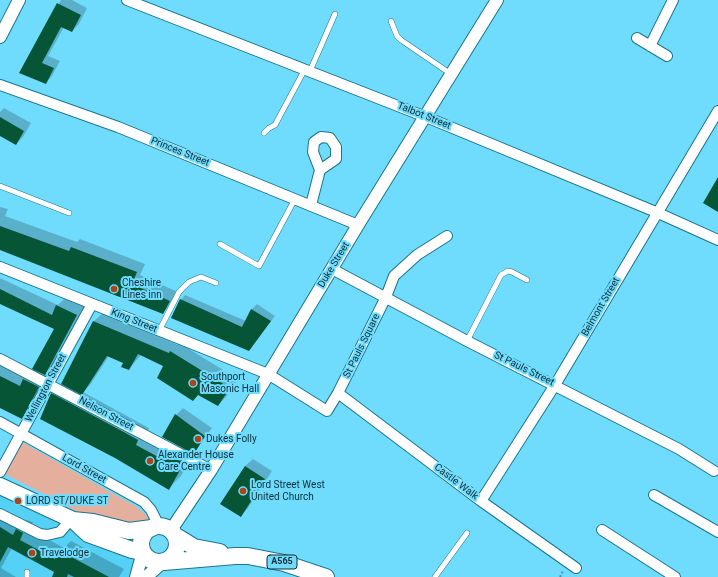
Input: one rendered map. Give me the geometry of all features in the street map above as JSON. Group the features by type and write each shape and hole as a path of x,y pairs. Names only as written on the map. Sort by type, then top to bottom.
{"highway":[{"path":"0,486 72,520 88,534 132,550 142,552 149,560 163,563 171,558 177,550 165,530"},
{"path":"72,520 93,522 129,531 165,530"},
{"path":"142,552 142,538 147,531 165,530"},
{"name":"A565","path":"165,530 194,547 236,556 284,563 326,577"},
{"name":"A565","path":"163,563 236,556"}],"street":[{"path":"0,37 19,0"},
{"name":"Talbot Street","path":"127,0 426,117 656,212 718,240"},
{"name":"Duke Street","path":"165,530 211,470 358,225 497,0"},
{"path":"650,46 673,0"},
{"path":"637,38 667,56"},
{"name":"Princes Street","path":"0,85 118,127 358,225"},
{"name":"Belmont Street","path":"481,501 555,385 656,212 718,111"},
{"path":"311,206 320,170"},
{"name":"St Pauls Square","path":"268,374 327,411 386,297 394,276 417,255 447,236"},
{"name":"King Street","path":"0,267 268,374"},
{"name":"St Pauls Street","path":"332,269 467,341 679,449 714,471"},
{"name":"Wellington Street","path":"0,472 92,304"},
{"name":"Nelson Street","path":"0,358 211,470"},
{"name":"Castle Walk","path":"338,392 481,501 576,568"},
{"name":"Lord Street","path":"0,422 144,502 152,510 165,530"},
{"path":"654,495 718,532"},
{"path":"0,514 40,534 47,535 60,532 72,520"},
{"path":"602,530 675,577"},
{"path":"136,577 142,552"},
{"path":"146,577 163,563"}],"lane":[{"path":"264,133 275,125 307,70 335,14"},
{"path":"391,20 397,36 401,40 451,75"},
{"path":"0,186 69,213"},
{"path":"220,244 259,266 295,199"},
{"path":"467,341 501,275 508,271 527,280"},
{"path":"159,331 178,292 189,282 201,277 216,283"},
{"path":"435,577 468,533"}],"shaded area":[{"path":"22,442 137,507 147,516 147,522 130,527 88,517 5,474"},
{"path":"0,486 142,552 155,566 148,577 0,577"}],"building":[{"path":"57,3 81,15 72,32 61,27 42,63 54,68 46,84 19,73"},
{"path":"0,117 24,131 16,145 0,136"},
{"path":"718,177 718,212 703,203"},
{"path":"0,226 69,251 71,247 137,272 132,284 170,301 163,314 0,250"},
{"path":"0,289 52,315 56,305 77,315 45,375 32,369 54,329 0,304"},
{"path":"180,299 242,327 251,309 271,321 249,351 171,318"},
{"path":"93,321 169,353 170,351 230,388 218,406 198,395 193,401 157,378 163,366 138,354 129,370 121,367 123,363 107,356 82,395 61,384"},
{"path":"0,376 20,386 23,379 39,387 22,419 0,408"},
{"path":"51,393 138,440 136,445 162,459 165,453 184,463 169,490 115,458 40,419"},
{"path":"175,414 205,436 194,454 162,437"},
{"name":"Lord Street West United Church","path":"245,466 265,479 241,517 220,504"},
{"path":"0,527 13,535 16,529 23,533 20,540 55,559 60,551 109,577 74,577 68,574 67,577 52,577 54,572 8,547 0,562"}],"place":[{"name":"Cheshire Lines inn","path":"114,289"},
{"name":"Southport Masonic Hall","path":"193,383"},
{"name":"Dukes Folly","path":"198,439"},
{"name":"Alexander House Care Centre","path":"150,461"},
{"name":"Lord Street West United Church","path":"243,491"},
{"name":"LORD ST/DUKE ST","path":"18,501"},
{"name":"Travelodge","path":"32,553"}]}
